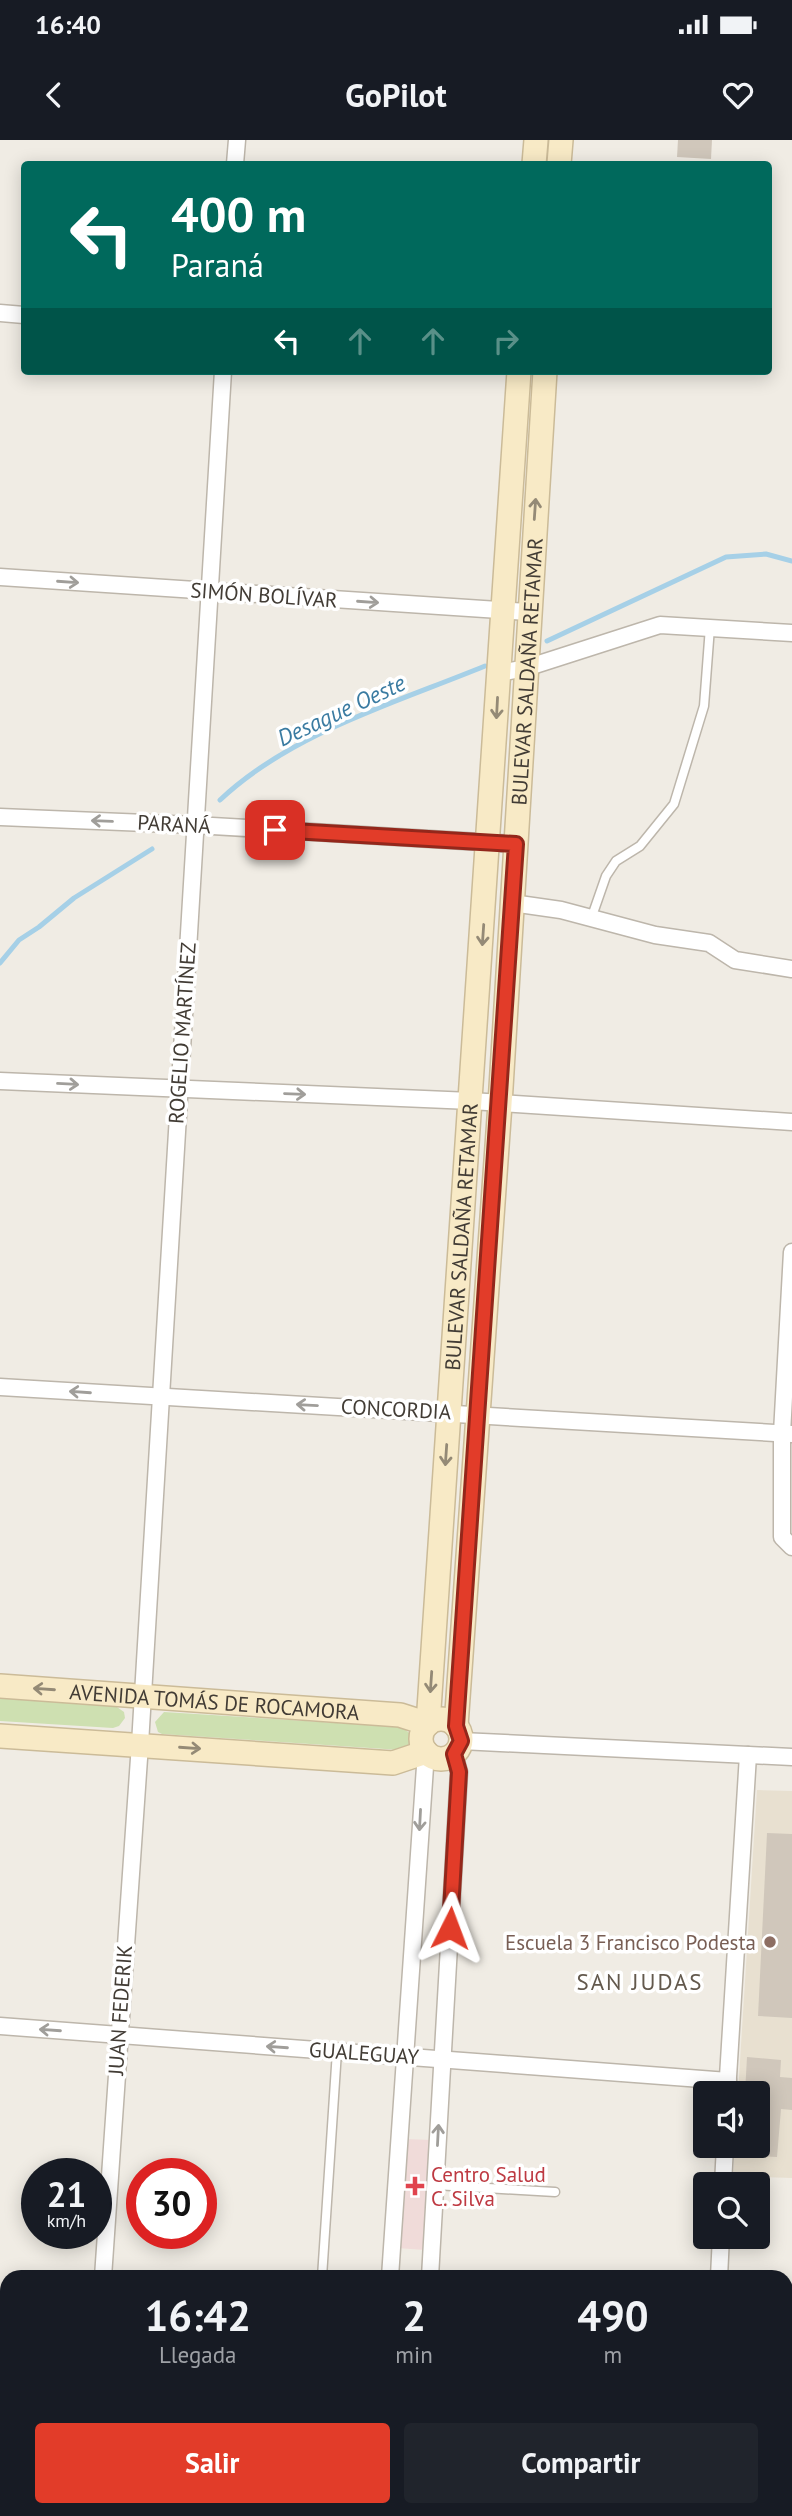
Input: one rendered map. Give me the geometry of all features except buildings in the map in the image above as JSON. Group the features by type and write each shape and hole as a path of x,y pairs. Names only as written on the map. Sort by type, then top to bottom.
{"street":[{"path":"235,161 237,140"},
{"path":"534,161 536,140"},
{"path":"559,161 561,140"},
{"path":"0,313 21,314"},
{"name":"ROGELIO MARTÍNEZ","path":"142,1695 195,825 212,591 223,375"},
{"name":"BULEVAR SALDAÑA RETAMAR","path":"391,2270 426,1752 421,1738 428,1724 490,842 502,611 519,375"},
{"name":"BULEVAR SALDAÑA RETAMAR","path":"430,2270 459,1772 457,1740 500,1104 528,612 545,375"},
{"name":"SIMÓN BOLÍVAR","path":"0,577 528,612"},
{"path":"499,673 526,668 660,625 792,633"},
{"name":"PARANÁ","path":"0,817 195,825 516,844"},
{"path":"512,902 561,910 655,935 709,943 735,960 792,969"},
{"path":"0,1081 471,1101 792,1122"},
{"path":"792,1252 782,1537 792,1547"},
{"name":"CONCORDIA","path":"0,1387 787,1433"},
{"name":"AVENIDA TOMÁS DE ROCAMORA","path":"0,1686 400,1715 428,1724"},
{"name":"JUAN FEDERIK","path":"103,2270 142,1695"},
{"path":"428,1724 443,1719 457,1740"},
{"path":"0,1736 393,1763 426,1752 440,1759 457,1740"},
{"path":"457,1740 792,1757"},
{"path":"728,2081 748,1755"},
{"name":"GUALEGUAY","path":"0,2026 443,2059 693,2084"},
{"path":"719,2270 720,2249"}],"lane":[{"path":"591,919 606,876 616,861 640,846 663,822 674,804 704,706 710,627"},
{"path":"322,2270 337,2051"},
{"path":"435,2185 555,2192"}],"shaded area":[{"name":"Escuela 3 Francisco Podesta","path":"757,1790 792,1791 792,2178 770,2177 770,2172 733,2172 734,2158 770,2158 770,2081 739,2081"},
{"name":"Centro Salud C. Silva","path":"405,2139 432,2140 425,2250 397,2248"}],"green space":[{"path":"0,1698 114,1705 124,1712 125,1718 119,1726 113,1728 0,1721"},
{"path":"164,1712 401,1727 411,1734 412,1739 406,1748 400,1750 162,1734 158,1732 155,1722"}],"waterway":[{"name":"Desague Oeste","path":"547,641 726,557 766,554 792,561"},
{"name":"Desague Oeste","path":"220,800 248,777 311,738 380,707 485,666"},
{"name":"Desague Oeste","path":"0,963 19,940 74,898 152,849"}],"place":[{"name":"Escuela 3 Francisco Podesta","path":"770,1942"},
{"name":"Centro Salud C. Silva","path":"415,2186"}],"district":[{"name":"SAN JUDAS","path":"640,1981"}],"route":[{"path":"275,830 516,844 456,1726 461,1741 454,1754 459,1772 450,1928"}]}
